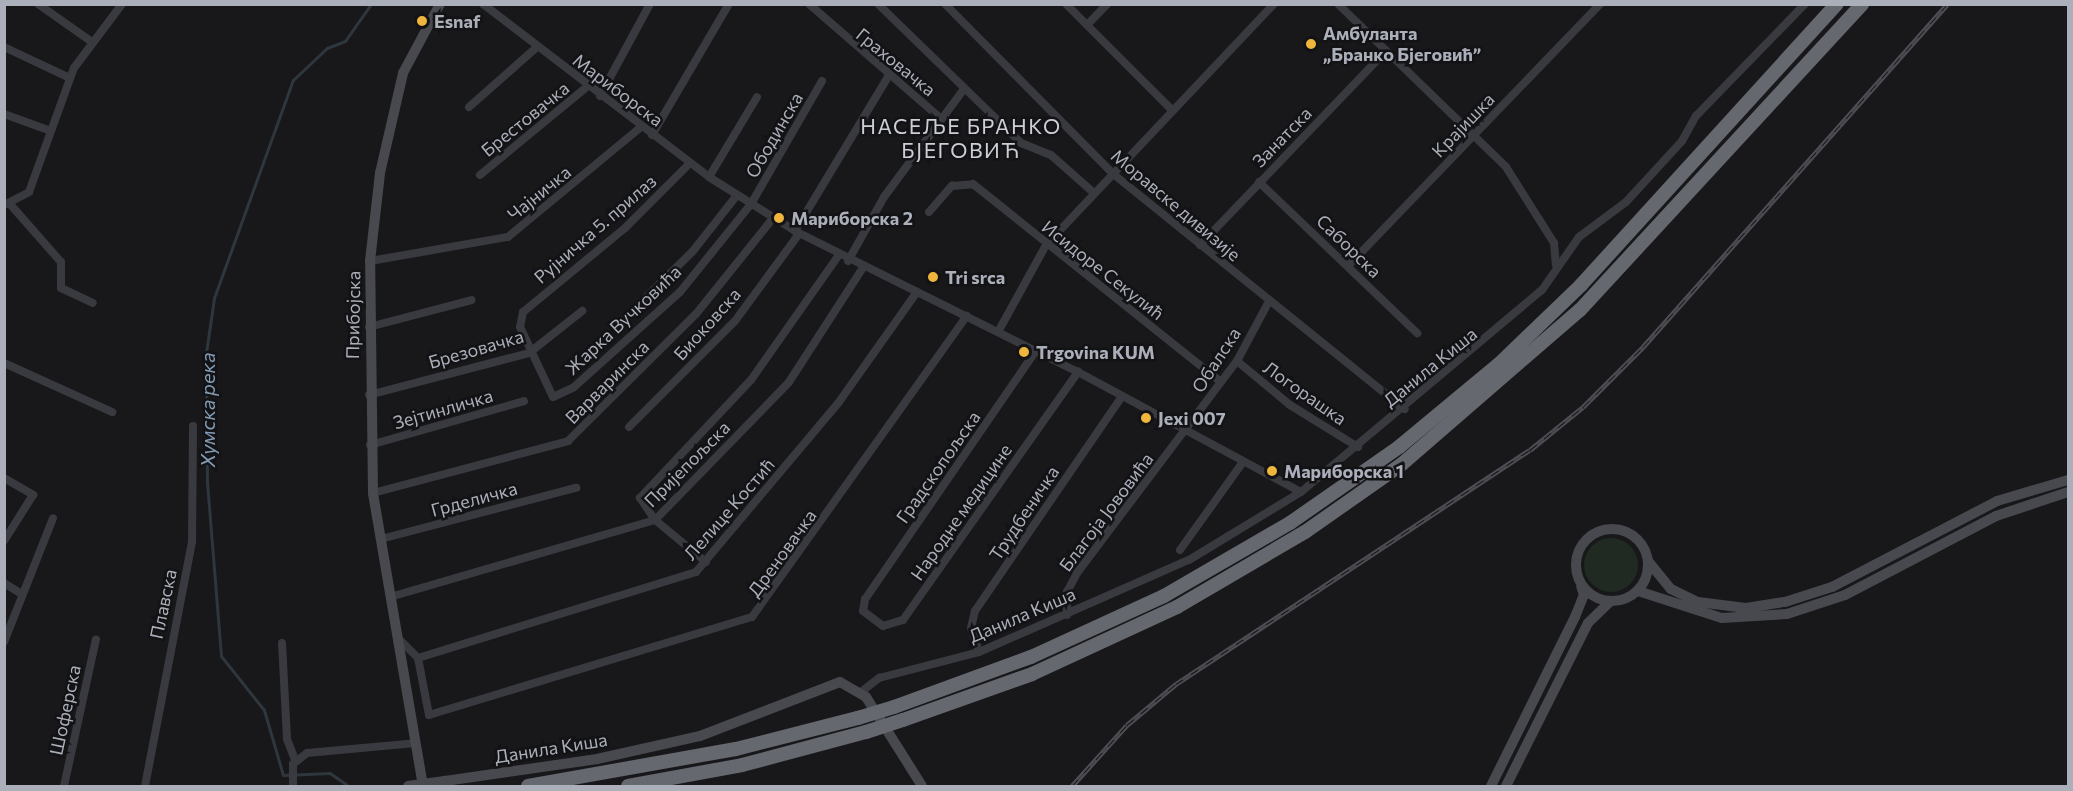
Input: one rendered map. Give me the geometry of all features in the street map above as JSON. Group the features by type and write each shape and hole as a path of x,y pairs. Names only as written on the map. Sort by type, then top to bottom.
{"highway":[{"path":"528,786 713,753 894,707 1096,629 1265,538 1422,429 1581,285 1838,4"},
{"path":"628,786 742,765 903,720 1076,656 1279,548 1424,447 1593,297 1862,4"}],"main road":[{"name":"Прибојска","path":"423,786 373,493 368,395 370,261 380,173 399,87 440,4"},
{"path":"1491,786 1584,595 1580,583 1578,552 1601,530 1632,535 1648,561 1671,589 1698,602 1746,608 1785,603 1832,587 1997,501 2068,480"},
{"path":"1506,786 1588,623 1610,602 1638,591 1722,618 1787,614 1845,595 1996,516 2068,492"},
{"path":"1638,591 1648,561"},
{"path":"1580,583 1592,596 1610,602"},
{"name":"Данила Киша","path":"407,786 597,759 700,736 829,683 848,683 861,692"},
{"path":"861,692 922,786"}],"street":[{"path":"38,4 92,42"},
{"path":"93,303 61,288 59,259 7,204 29,192 42,168 48,130 70,78 92,42 122,4"},
{"name":"Мариборска","path":"483,4 588,87 709,177 797,233 862,269 917,292 1078,372 1184,432 1301,492"},
{"path":"600,96 650,4"},
{"path":"652,135 729,4"},
{"name":"Граховачка","path":"809,4 888,77 939,117"},
{"path":"878,4 1021,143 1051,155 1094,193"},
{"name":"Моравске дивизије","path":"945,4 1112,173 1269,302 1405,409"},
{"path":"1066,4 1172,110"},
{"path":"1087,25 1107,4"},
{"path":"998,332 1046,245 1274,4"},
{"path":"1338,4 1506,167 1554,243 1556,265"},
{"name":"Крајишка","path":"1348,266 1600,4"},
{"name":"Данила Киша","path":"861,692 879,678 979,652 1189,560 1301,492 1405,409 1542,290 1556,265 1579,237 1626,202 1682,141 1696,116 1805,4"},
{"path":"4,47 70,78"},
{"path":"469,107 537,47"},
{"name":"Занатска","path":"1200,245 1386,51"},
{"name":"Биоковска","path":"629,427 735,321 797,233 888,77"},
{"name":"Ободинска","path":"751,204 822,81"},
{"name":"Брестовачка","path":"480,175 588,87"},
{"path":"848,261 939,117 964,89"},
{"path":"709,177 757,97"},
{"path":"4,114 48,130"},
{"name":"Чајничка","path":"370,261 508,237 641,127"},
{"name":"Рујничка 5. прилаз","path":"529,353 520,318 690,163"},
{"name":"Исидоре Секулић","path":"929,212 952,186 967,182 1221,382"},
{"name":"Саборска","path":"1259,182 1417,333"},
{"path":"625,318 693,251 737,195"},
{"name":"Жарка Вучковића","path":"529,353 549,393 557,399 680,292 751,204"},
{"name":"Варваринска","path":"373,493 568,441 696,314 774,218"},
{"path":"706,562 656,520 641,504 644,493 751,380 838,256"},
{"name":"Пријепољска","path":"390,597 656,520 789,382 862,269"},
{"name":"Лелице Костић","path":"418,658 683,579 706,562 839,402 917,292"},
{"path":"369,327 472,300"},
{"name":"Обалска","path":"1184,432 1237,361 1269,302"},
{"name":"Брезовачка","path":"368,395 529,353 582,311"},
{"name":"Дреновачка","path":"418,658 429,715 752,617 967,316"},
{"name":"Градскопољска","path":"865,599 1035,352"},
{"name":"Логорашка","path":"1237,361 1290,405 1358,447"},
{"path":"4,363 112,412"},
{"name":"Народне медицине","path":"865,599 863,610 877,623 900,624 1078,372"},
{"name":"Трудбеничка","path":"979,652 971,628 975,611 1122,396"},
{"name":"Зејтинличка","path":"370,445 524,401"},
{"name":"Плавска","path":"145,786 192,542 193,426"},
{"name":"Благоја Јововића","path":"1067,615 1067,592 1077,573 1184,432"},
{"path":"1179,550 1243,462"},
{"path":"4,478 33,495 4,541"},
{"name":"Грделичка","path":"381,539 576,488"},
{"path":"4,642 20,593 53,518"},
{"path":"4,583 20,593"},
{"path":"397,637 418,658"},
{"name":"Шоферска","path":"64,786 96,639"},
{"path":"282,643 287,739 295,760 292,770 293,785"},
{"path":"295,760 307,753 416,743"}],"shaded area":[{"path":"1611,538 1621,540 1630,546 1636,555 1638,565 1636,575 1630,584 1621,590 1611,592 1601,590 1592,584 1586,575 1584,565 1586,555 1592,546 1601,540"}],"waterway":[{"name":"Хумска река","path":"347,785 330,773 283,775 264,710 221,656 207,482 206,353 214,298 293,80 327,48 345,41 371,4"}],"railway":[{"path":"1072,786 1127,725 1176,684 1530,450 1583,407 1643,347 1947,4"}],"place":[{"name":"Esnaf","path":"422,21"},
{"name":"Амбуланта „Бранко Бјеговић”","path":"1311,44"},
{"name":"Мариборска 2","path":"779,218"},
{"name":"Tri srca","path":"933,277"},
{"name":"Trgovina KUM","path":"1024,352"},
{"name":"Jexi 007","path":"1146,418"},
{"name":"Мариборска 1","path":"1272,471"}],"district":[{"name":"НАСЕЉЕ БРАНКО БЈЕГОВИЋ","path":"961,138"}]}
